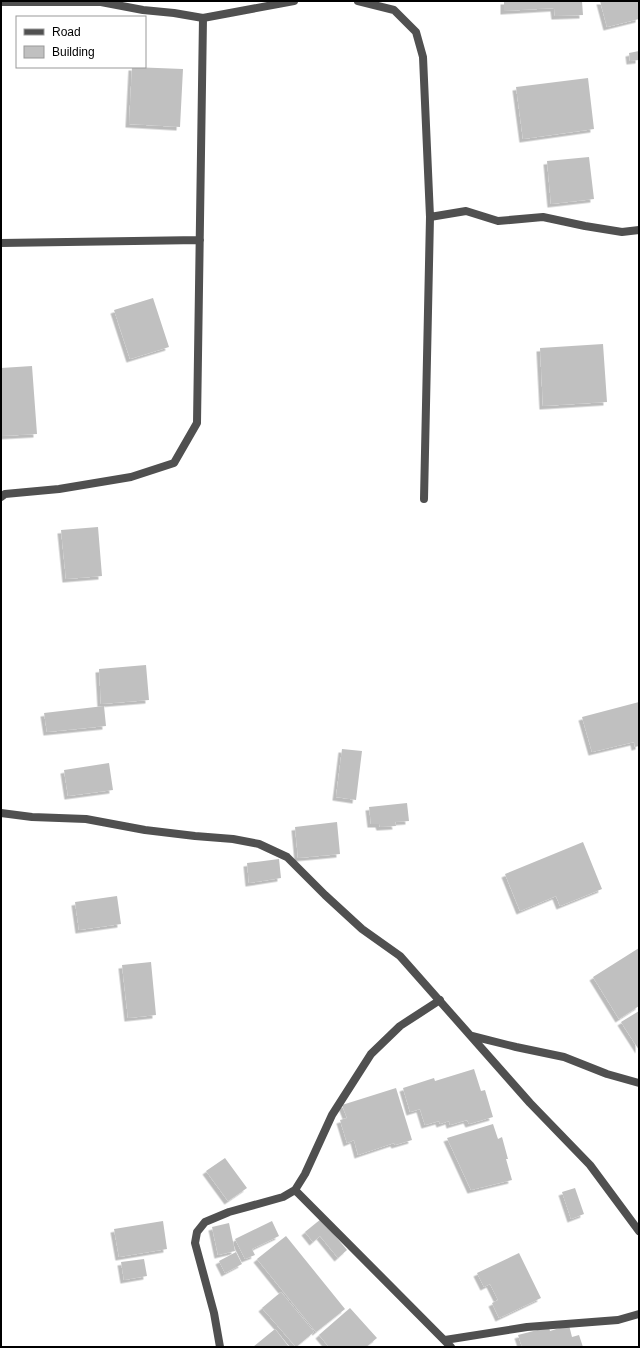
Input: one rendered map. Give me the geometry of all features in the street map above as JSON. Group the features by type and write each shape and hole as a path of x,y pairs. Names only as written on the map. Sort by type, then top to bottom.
{"street":[{"path":"1,2 101,2 143,10 203,18 294,1"},
{"path":"358,1 394,10 416,32 423,57 430,217 424,499"},
{"path":"1,497 5,494 59,489 132,477 174,463 197,423 203,18"},
{"path":"430,217 466,211 498,221 543,217 622,232 639,230"},
{"path":"1,243 200,240"},
{"path":"1,813 32,817 86,819 145,830 233,839 259,844 287,857 362,929 400,956 530,1103 590,1165 639,1231"},
{"path":"220,1347 214,1313 195,1243 197,1232 205,1222 229,1212 283,1197 295,1190 305,1174 332,1115 371,1054 400,1026 440,1000"},
{"path":"472,1036 564,1057 606,1074 639,1083"},
{"path":"295,1190 451,1347"},
{"path":"445,1340 526,1327 618,1320 639,1314"}],"building":[{"path":"504,1 582,1 583,15 555,16 554,8 504,11"},
{"path":"600,1 639,1 639,19 607,27"},
{"path":"639,51 639,60 630,61 629,53"},
{"path":"132,68 183,69 180,127 129,124"},
{"path":"588,78 594,129 523,139 516,87"},
{"path":"589,157 594,199 551,204 547,161"},
{"path":"153,298 169,347 130,359 114,310"},
{"path":"603,344 607,402 543,406 540,348"},
{"path":"32,366 37,434 1,436 1,368"},
{"path":"98,527 102,576 66,579 61,530"},
{"path":"146,665 149,700 101,704 99,669"},
{"path":"639,702 639,746 635,747 634,742 592,752 582,717"},
{"path":"104,706 106,726 47,732 44,713"},
{"path":"342,749 362,751 356,800 336,797"},
{"path":"109,763 113,790 68,796 64,770"},
{"path":"407,803 409,821 395,822 396,826 380,827 379,824 371,824 369,807"},
{"path":"337,822 340,854 298,858 295,827"},
{"path":"583,842 602,889 560,906 556,896 520,911 505,874"},
{"path":"279,859 281,878 249,883 247,863"},
{"path":"117,896 121,924 79,930 75,902"},
{"path":"639,948 639,1006 619,1019 593,977"},
{"path":"151,962 156,1015 128,1018 122,965"},
{"path":"639,1011 639,1050 621,1022"},
{"path":"474,1069 481,1091 485,1090 493,1117 469,1124 467,1120 450,1125 449,1121 440,1124 439,1121 425,1125 420,1109 410,1112 403,1088 434,1078 435,1081"},
{"path":"396,1088 412,1140 395,1145 394,1143 358,1155 354,1140 347,1143 340,1120 347,1118 342,1105"},
{"path":"493,1124 498,1139 502,1137 512,1180 471,1190 447,1138"},
{"path":"225,1158 247,1188 228,1201 206,1171"},
{"path":"575,1188 584,1214 571,1219 562,1192"},
{"path":"321,1219 347,1250 338,1258 320,1236 313,1242 305,1232"},
{"path":"163,1221 167,1249 119,1257 114,1229"},
{"path":"272,1221 279,1236 252,1249 255,1255 245,1259 235,1239"},
{"path":"229,1223 235,1251 218,1255 212,1227"},
{"path":"286,1236 345,1309 316,1332 257,1259"},
{"path":"236,1252 242,1264 225,1273 219,1261"},
{"path":"519,1253 541,1298 499,1318 492,1303 498,1300 490,1284 484,1287 477,1273"},
{"path":"144,1259 147,1276 124,1280 121,1262"},
{"path":"281,1292 314,1332 296,1347 262,1308"},
{"path":"350,1308 377,1338 366,1347 329,1347 319,1335"},
{"path":"569,1325 572,1337 579,1335 583,1347 522,1347 518,1335 549,1327 550,1331"},
{"path":"275,1329 289,1347 253,1347"}]}
